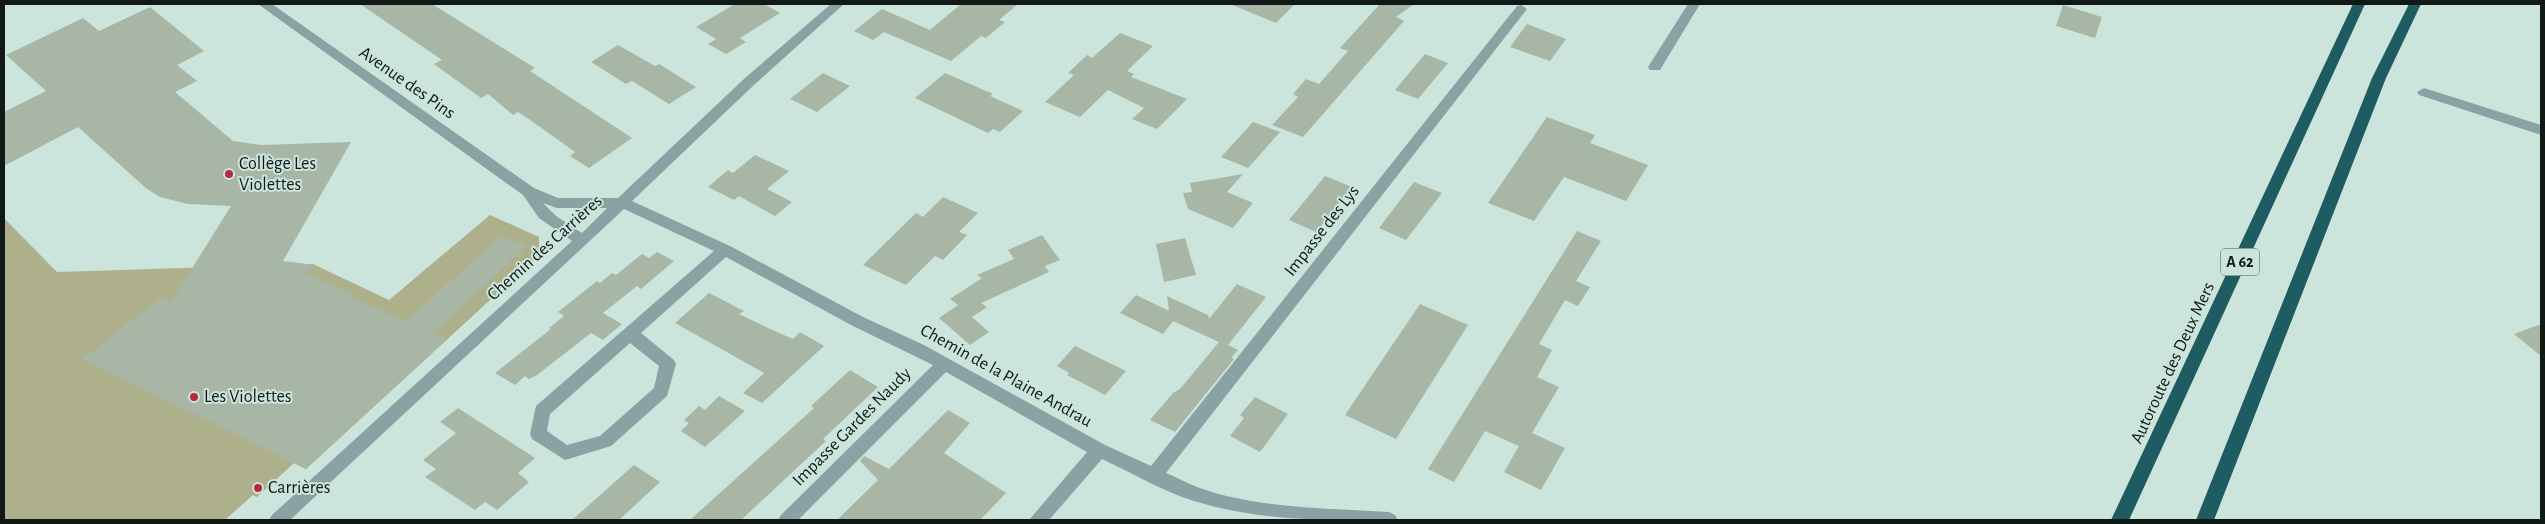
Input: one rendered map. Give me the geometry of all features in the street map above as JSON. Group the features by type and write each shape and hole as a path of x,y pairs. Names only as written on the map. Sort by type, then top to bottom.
{"highway":[{"name":"Autoroute des Deux Mers","path":"2120,520 2359,4"},
{"path":"2205,520 2379,78 2415,4"}],"street":[{"name":"Avenue des Pins","path":"264,4 529,192 557,203 623,202"},
{"name":"Chemin des Carrières","path":"278,520 583,240 750,81 838,4"},
{"path":"1655,67 1694,4"},
{"name":"Impasse des Lys","path":"1153,476 1521,9"},
{"path":"2424,92 2541,130"},
{"name":"Avenue des Pins","path":"529,192 534,205 570,233 583,240"},
{"name":"Chemin de la Plaine Andrau","path":"623,202 726,250 857,321 945,364 1099,450 1195,494 1245,506 1302,514 1389,520"},
{"path":"629,333 668,364 661,391 604,441 565,453 538,434 542,411 629,333 726,250"},
{"name":"Impasse Gardes Naudy","path":"787,520 945,364"},
{"path":"1038,520 1099,450"}],"green space":[{"name":"Les Violettes","path":"490,215 539,237 539,255 306,469 294,463 257,497 253,495 225,520 4,520 4,218 57,272 313,264 389,300"}],"building":[{"path":"360,4 432,4 535,68 530,71 632,138 589,168 570,156 575,152 526,117 518,112 513,115 488,94 481,98 434,64 442,60"},
{"path":"735,4 764,4 780,13 740,38 746,42 726,54 708,44 716,39 696,27"},
{"path":"961,4 1018,4 999,20 1005,22 986,38 981,36 951,61 884,32 873,40 854,31 882,9 930,30"},
{"path":"1230,4 1295,4 1276,23"},
{"path":"1380,4 1414,4 1396,17 1404,21 1303,137 1272,125 1298,97 1293,94 1306,79 1319,84 1348,51 1340,48"},
{"path":"2063,5 2102,17 2095,38 2056,26"},
{"path":"150,7 204,51 177,65 197,81 175,92 233,141 261,145 351,142 283,261 315,265 305,273 354,294 351,297 406,321 501,236 527,246 433,333 447,339 306,469 82,359 162,297 171,302 231,206 188,204 160,197 147,189 78,127 4,166 4,112 46,91 6,55 83,18 99,31"},
{"path":"1527,24 1566,39 1550,61 1510,47"},
{"path":"1120,33 1153,46 1127,71 1134,74 1131,77 1187,99 1157,129 1132,119 1144,108 1108,90 1080,117 1045,102 1074,75 1068,73 1087,55 1092,58"},
{"path":"618,45 655,66 659,64 696,87 669,104 632,81 626,84 591,62"},
{"path":"1425,54 1448,63 1418,99 1395,90"},
{"path":"823,73 850,86 817,112 790,99"},
{"path":"945,73 993,94 990,96 1023,111 1000,132 993,129 988,133 915,98"},
{"path":"1547,117 1595,135 1590,143 1648,165 1626,201 1564,177 1534,221 1488,203"},
{"path":"1253,122 1280,132 1248,168 1221,157"},
{"path":"755,155 789,171 767,189 792,202 775,216 739,196 734,200 708,187 728,170 733,173"},
{"path":"1243,174 1227,192 1253,203 1233,228 1188,209 1183,193 1192,192 1190,183"},
{"path":"1325,176 1352,187 1316,232 1289,220"},
{"path":"1414,182 1442,193 1406,240 1379,228"},
{"path":"943,197 978,213 959,232 967,235 943,260 935,256 906,285 863,265 916,213 923,217"},
{"path":"1577,231 1601,241 1576,281 1590,287 1578,306 1565,300 1539,344 1552,350 1537,377 1559,387 1532,433 1565,448 1541,490 1504,472 1519,446 1485,431 1454,482 1428,469"},
{"path":"1042,235 1060,260 1045,266 1049,272 981,303 987,307 972,317 989,332 970,345 939,318 958,305 950,299 982,278 977,275 1014,259 1008,250"},
{"path":"1185,238 1196,275 1164,282 1156,244"},
{"path":"657,252 674,261 641,289 637,286 603,313 622,324 603,340 591,333 537,375 529,379 525,376 515,385 495,373 551,329 549,328 564,316 558,312 597,281 600,283 612,273 616,275 642,254 649,258"},
{"path":"1237,284 1266,297 1228,345 1238,350 1231,358 1234,359 1175,432 1150,420 1173,393 1180,389 1219,342 1173,321 1163,334 1120,313 1136,295 1169,311 1167,296 1208,315 1209,319"},
{"path":"709,293 744,311 739,314 768,328 793,339 800,332 824,346 762,403 743,393 764,373 675,323"},
{"path":"1420,304 1468,325 1396,439 1345,415"},
{"path":"2541,324 2541,356 2514,334"},
{"path":"1075,346 1126,371 1105,395 1067,375 1069,373 1057,366"},
{"path":"850,370 878,387 823,439 826,441 741,520 690,520 814,408 811,406"},
{"path":"719,396 745,411 705,447 681,431 689,423 684,420 699,406 705,410"},
{"path":"1255,397 1288,414 1260,452 1230,436 1244,418 1240,415"},
{"path":"458,408 535,458 518,473 529,482 497,510 485,502 475,510 425,477 436,469 423,460 456,433 440,422"},
{"path":"948,410 970,423 944,453 1006,493 980,520 837,520 878,480 860,461 864,456 889,469"},
{"path":"634,465 660,482 619,520 572,520"}],"place":[{"name":"Collège Les Violettes","path":"229,174"},
{"name":"Les Violettes","path":"194,397"},
{"name":"Carrières","path":"258,488"}]}
